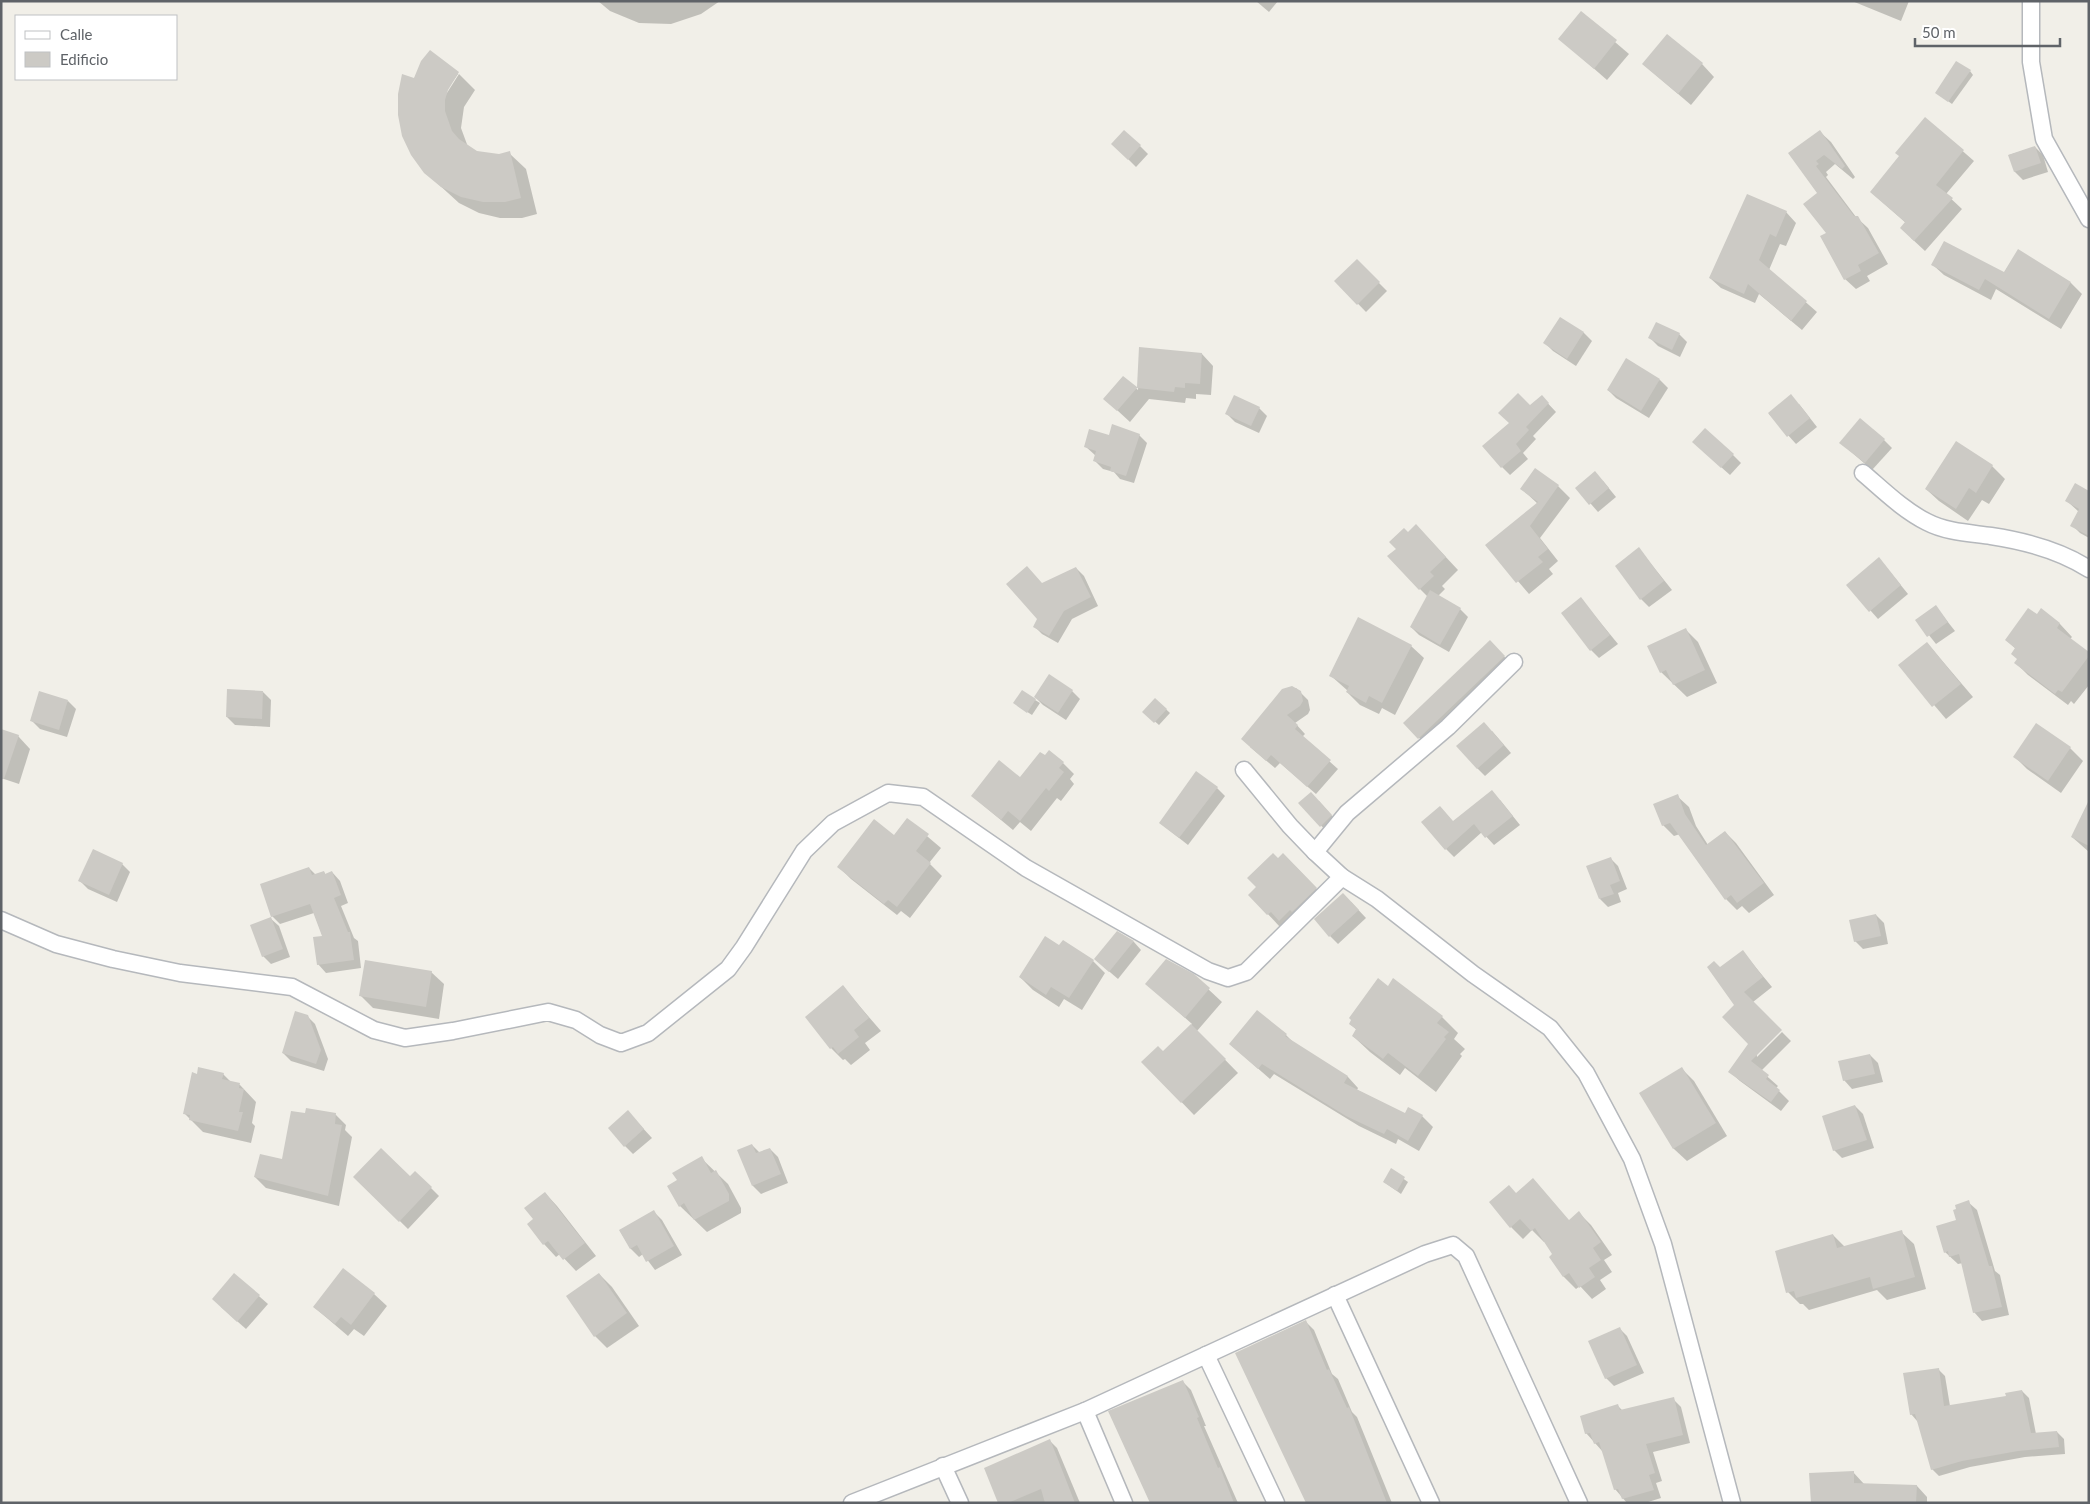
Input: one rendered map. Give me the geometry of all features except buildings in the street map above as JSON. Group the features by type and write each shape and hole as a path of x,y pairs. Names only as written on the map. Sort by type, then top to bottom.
{"street":[{"path":"2031,1 2031,62 2044,139 2089,219"},
{"path":"1863,473 1897,502 1928,523 1958,532 1993,536 2034,546 2073,559 2089,569"},
{"path":"1315,852 1347,813 1448,727 1514,662"},
{"path":"1244,770 1290,826 1342,877 1377,899 1473,974 1550,1028 1586,1073 1632,1159 1663,1244 1732,1503"},
{"path":"1,920 56,944 113,959 180,973 292,987 374,1030 405,1038 453,1031 548,1012 576,1020 600,1035 621,1043 648,1033 728,969 754,932 804,852 833,823 888,793 923,797 1026,868 1208,971 1228,978 1246,972 1342,877"},
{"path":"852,1503 1085,1411 1335,1295 1440,1248 1453,1245 1466,1256 1579,1503"},
{"path":"1335,1295 1431,1503"},
{"path":"1206,1355 1276,1503"},
{"path":"1085,1411 1124,1503"},
{"path":"943,1466 960,1503"}]}
